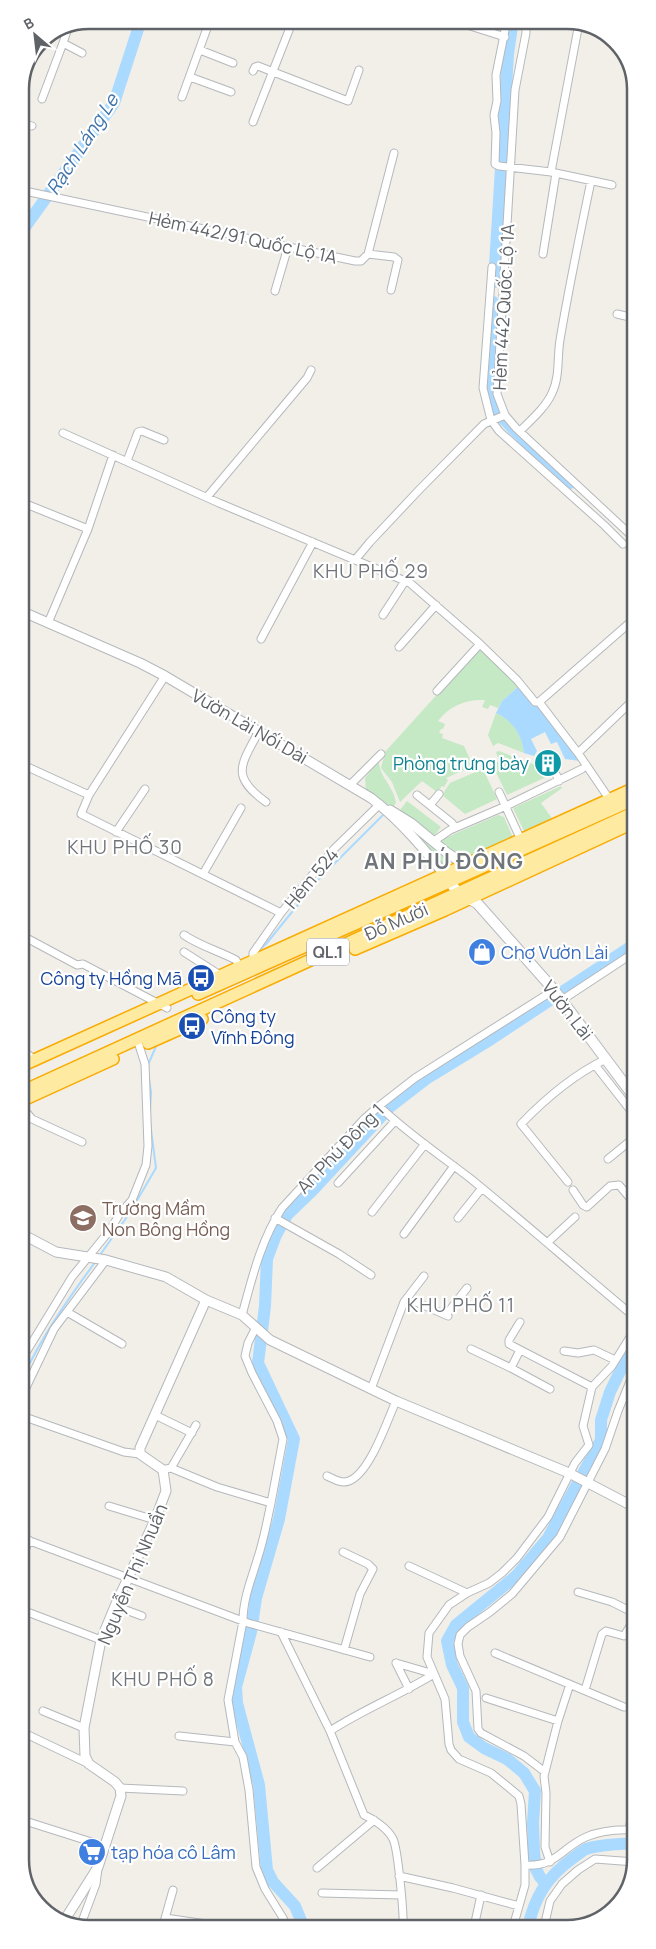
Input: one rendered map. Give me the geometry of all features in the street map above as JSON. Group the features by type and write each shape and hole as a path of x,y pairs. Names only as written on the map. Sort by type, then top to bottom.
{"highway":[{"name":"Đỗ Mười","path":"465,870 521,840 627,792"},
{"name":"Đỗ Mười","path":"29,1063 162,1006 465,870 627,802"},
{"name":"Đỗ Mười","path":"470,895 627,816"},
{"name":"Đỗ Mười","path":"29,1089 139,1043 627,826"},
{"name":"Đỗ Mười","path":"29,1070 162,1006 239,966 447,878"},
{"name":"Đỗ Mười","path":"29,1097 139,1043"}],"main road":[{"name":"Vườn Lài","path":"465,870 470,895"},
{"name":"Vườn Lài","path":"447,878 470,895 558,995 627,1087"}],"street":[{"path":"182,97 207,29"},
{"path":"253,122 290,29"},
{"path":"480,29 505,37"},
{"path":"506,29 496,75 497,101 494,115 496,133 494,163 509,168 553,173 612,185"},
{"name":"Hẻm 442 Quốc Lộ 1A","path":"526,29 516,90 509,168 497,384 502,416 627,531"},
{"path":"543,254 553,173 578,30"},
{"path":"42,99 66,33"},
{"path":"63,43 82,53"},
{"path":"200,50 233,63"},
{"path":"253,71 258,66 348,101 360,70"},
{"path":"190,77 231,92"},
{"path":"368,254 394,153"},
{"path":"520,431 548,400 553,391 568,295 591,181"},
{"name":"Hẻm 442/91 Quốc Lộ 1A","path":"29,192 359,262 368,254 394,257 398,260 390,290"},
{"path":"275,291 288,247"},
{"path":"492,267 483,383 490,420 499,431 604,524 622,544"},
{"path":"617,314 627,316"},
{"path":"206,497 307,378 311,370"},
{"path":"355,560 427,481 490,420 502,416"},
{"path":"127,461 138,432 142,431 164,440"},
{"path":"63,433 206,497 405,581 419,589 517,680 535,702 539,702 578,753 610,800"},
{"path":"48,623 88,528 113,455"},
{"path":"29,505 88,528"},
{"path":"261,639 313,542"},
{"path":"383,615 405,581"},
{"path":"399,646 436,605"},
{"name":"Vườn Lài Nối Dài","path":"29,615 140,663 165,676 350,785 382,807 408,832 447,878"},
{"path":"539,702 627,625"},
{"path":"437,691 480,644"},
{"path":"165,676 89,795 81,814 281,913"},
{"path":"578,753 627,706"},
{"path":"259,731 241,767 242,776 251,791 266,802"},
{"path":"350,785 381,754"},
{"path":"29,768 89,795"},
{"path":"434,841 455,828 506,806 582,769"},
{"path":"555,772 559,781"},
{"path":"116,832 145,789"},
{"path":"499,792 521,840"},
{"path":"430,805 439,794"},
{"path":"417,795 452,823 455,828"},
{"path":"382,807 396,812 434,841 465,870"},
{"name":"Hẻm 524","path":"253,960 253,953 281,913 333,850 382,807"},
{"path":"203,874 240,808"},
{"path":"184,935 197,944 211,947 236,960 239,966"},
{"path":"29,939 77,965 83,964 162,1006"},
{"path":"184,952 220,975"},
{"name":"An Phú Đông 1","path":"242,1315 260,1252 278,1220 282,1208 363,1120 381,1108 415,1078 627,956"},
{"path":"29,1381 54,1329 67,1312 97,1259 110,1230 119,1215 132,1200 146,1165 148,1146 145,1064 139,1043"},
{"path":"29,1056 35,1060"},
{"path":"568,1182 521,1124 545,1099 595,1064 606,1059"},
{"path":"595,1064 627,1106"},
{"path":"381,1108 393,1120 482,1188 548,1242 627,1311"},
{"path":"29,1115 32,1119 82,1142"},
{"path":"338,1183 393,1120"},
{"path":"372,1212 425,1144"},
{"path":"608,1160 627,1144"},
{"path":"404,1234 454,1166"},
{"path":"573,1190 586,1207 610,1186 619,1185 627,1194"},
{"path":"458,1218 482,1188"},
{"path":"548,1242 574,1217"},
{"path":"278,1220 339,1254 370,1275"},
{"path":"29,1238 56,1252 97,1259 166,1277 206,1300 242,1315 270,1340 396,1401 571,1474 627,1503"},
{"path":"29,1348 72,1277 97,1259"},
{"path":"371,1389 404,1302 424,1276"},
{"path":"404,1302 416,1302 447,1316 467,1288"},
{"path":"140,1454 140,1448 206,1300"},
{"path":"67,1312 122,1344"},
{"path":"520,1322 509,1340 509,1344 592,1387"},
{"path":"257,1329 248,1344 246,1356 252,1373 277,1421 283,1439 272,1503 262,1544 248,1586 243,1610 246,1622 228,1700 235,1742 243,1757 249,1790 256,1867 265,1889 284,1920"},
{"path":"515,1920 525,1885 528,1865 521,1800 492,1774 459,1759 451,1750 448,1744 445,1699 427,1657 429,1634 449,1605 502,1574 517,1558 548,1517 589,1445 583,1426 592,1387 612,1366 627,1342"},
{"path":"472,1350 550,1389"},
{"path":"511,1368 520,1350"},
{"path":"564,1351 594,1350 615,1360"},
{"path":"545,1772 524,1756 481,1733 478,1729 476,1691 460,1656 458,1644 460,1635 468,1627 512,1594 547,1554 570,1521 586,1481 605,1449 627,1389"},
{"path":"327,1476 340,1482 348,1481 363,1470 370,1461 396,1401"},
{"path":"155,1415 192,1433"},
{"path":"29,1418 124,1452 140,1454 167,1469 217,1487 272,1503"},
{"path":"167,1469 196,1425"},
{"name":"Nguyễn Thị Nhuần","path":"89,1764 85,1756 84,1728 101,1640 155,1520 166,1491 167,1469"},
{"path":"109,1506 155,1520"},
{"path":"29,1541 246,1622 370,1657"},
{"path":"343,1552 374,1569 360,1594 344,1650"},
{"path":"409,1566 467,1593"},
{"path":"578,1592 612,1602 627,1610"},
{"path":"115,1606 142,1616"},
{"path":"29,1613 101,1640"},
{"path":"585,1690 602,1634 606,1632 624,1636 627,1631"},
{"path":"280,1632 330,1731 364,1815 374,1820 393,1838 399,1876 403,1920"},
{"path":"495,1653 624,1707"},
{"path":"409,1689 396,1663 434,1674"},
{"path":"330,1731 361,1712 409,1689 434,1674"},
{"path":"550,1862 545,1847 545,1772 570,1684"},
{"path":"486,1698 558,1722"},
{"path":"43,1711 84,1728"},
{"path":"29,1735 89,1764 115,1782 120,1788 121,1796 98,1867 96,1884 83,1920"},
{"path":"179,1736 235,1742"},
{"path":"120,1788 183,1792"},
{"path":"317,1868 374,1820"},
{"path":"29,1822 104,1846"},
{"path":"528,1865 542,1865 550,1862 587,1836 605,1831 627,1829"},
{"path":"546,1920 550,1902 562,1884 578,1870 595,1859 627,1861"},
{"path":"67,1916 98,1867"},
{"path":"399,1876 519,1906"},
{"path":"173,1890 165,1918 179,1920"},
{"path":"322,1893 401,1895"},
{"path":"476,1920 481,1895"}],"green space":[{"path":"480,647 519,686 502,701 498,708 490,705 488,709 482,707 485,700 478,700 458,704 447,711 438,721 445,724 439,733 443,734 442,738 464,746 473,766 446,778 448,780 444,787 442,786 437,792 422,781 400,802 392,782 381,768 385,752"},
{"path":"496,713 516,729 524,753 498,743 493,746 488,735"},
{"path":"499,751 538,766 544,778 507,795 492,764 499,761 496,752"},
{"path":"379,760 381,771 395,797 396,803 392,808 366,792 365,778"},
{"path":"483,769 497,799 465,814 442,795 450,783"},
{"path":"561,786 562,788 541,803 553,820 525,833 513,808"},
{"path":"407,801 441,827 434,836 400,810"},
{"path":"498,815 504,817 513,838 463,860 442,843 443,839"},
{"path":"403,821 452,860 443,869"}],"water":[{"path":"519,686 540,707 580,761 565,759 557,742 551,744 545,732 531,739 537,751 534,756 524,753 516,729 496,713 502,701"}],"waterway":[{"name":"Rạch Láng Le","path":"29,221 114,103 138,29"},
{"path":"494,282 508,54 512,29"},
{"path":"493,302 488,375 491,406 535,451 570,483"},
{"path":"258,951 266,944 318,880 385,813"},
{"path":"301,1920 295,1906 273,1882 267,1870 259,1785 237,1703 236,1687 251,1632 256,1598 279,1519 294,1439 258,1363 265,1306 267,1259 276,1235 287,1215 313,1190 391,1106 426,1079 485,1043 627,949"},
{"path":"148,1065 157,1044"},
{"path":"149,1079 151,1092 150,1112"},
{"path":"100,1255 129,1214 156,1168 150,1122"},
{"path":"29,1365 56,1318 96,1261"},
{"path":"545,1883 536,1869 534,1851 535,1791 524,1773 507,1759 484,1748 469,1737 463,1722 463,1688 452,1665 447,1641 456,1625 516,1576 548,1538 601,1440 601,1420 610,1392 627,1357"},
{"path":"530,1920 534,1906 543,1888 564,1865 584,1850 592,1847 627,1844"}],"place":[{"name":"Phòng trưng bày","path":"548,763"},
{"name":"Chợ Vườn Lài","path":"482,952"},
{"name":"Công ty Hồng Mã","path":"201,978"},
{"name":"Công ty Vĩnh Đông","path":"192,1026"},
{"name":"Trường Mầm Non Bông Hồng","path":"83,1218"},
{"name":"tạp hóa cô Lâm","path":"92,1852"}],"district":[{"name":"KHU PHỐ 29","path":"371,571"},
{"name":"KHU PHỐ 30","path":"125,847"},
{"name":"AN PHÚ ĐÔNG","path":"444,861"},
{"name":"KHU PHỐ 11","path":"461,1305"},
{"name":"KHU PHỐ 8","path":"163,1679"}]}
